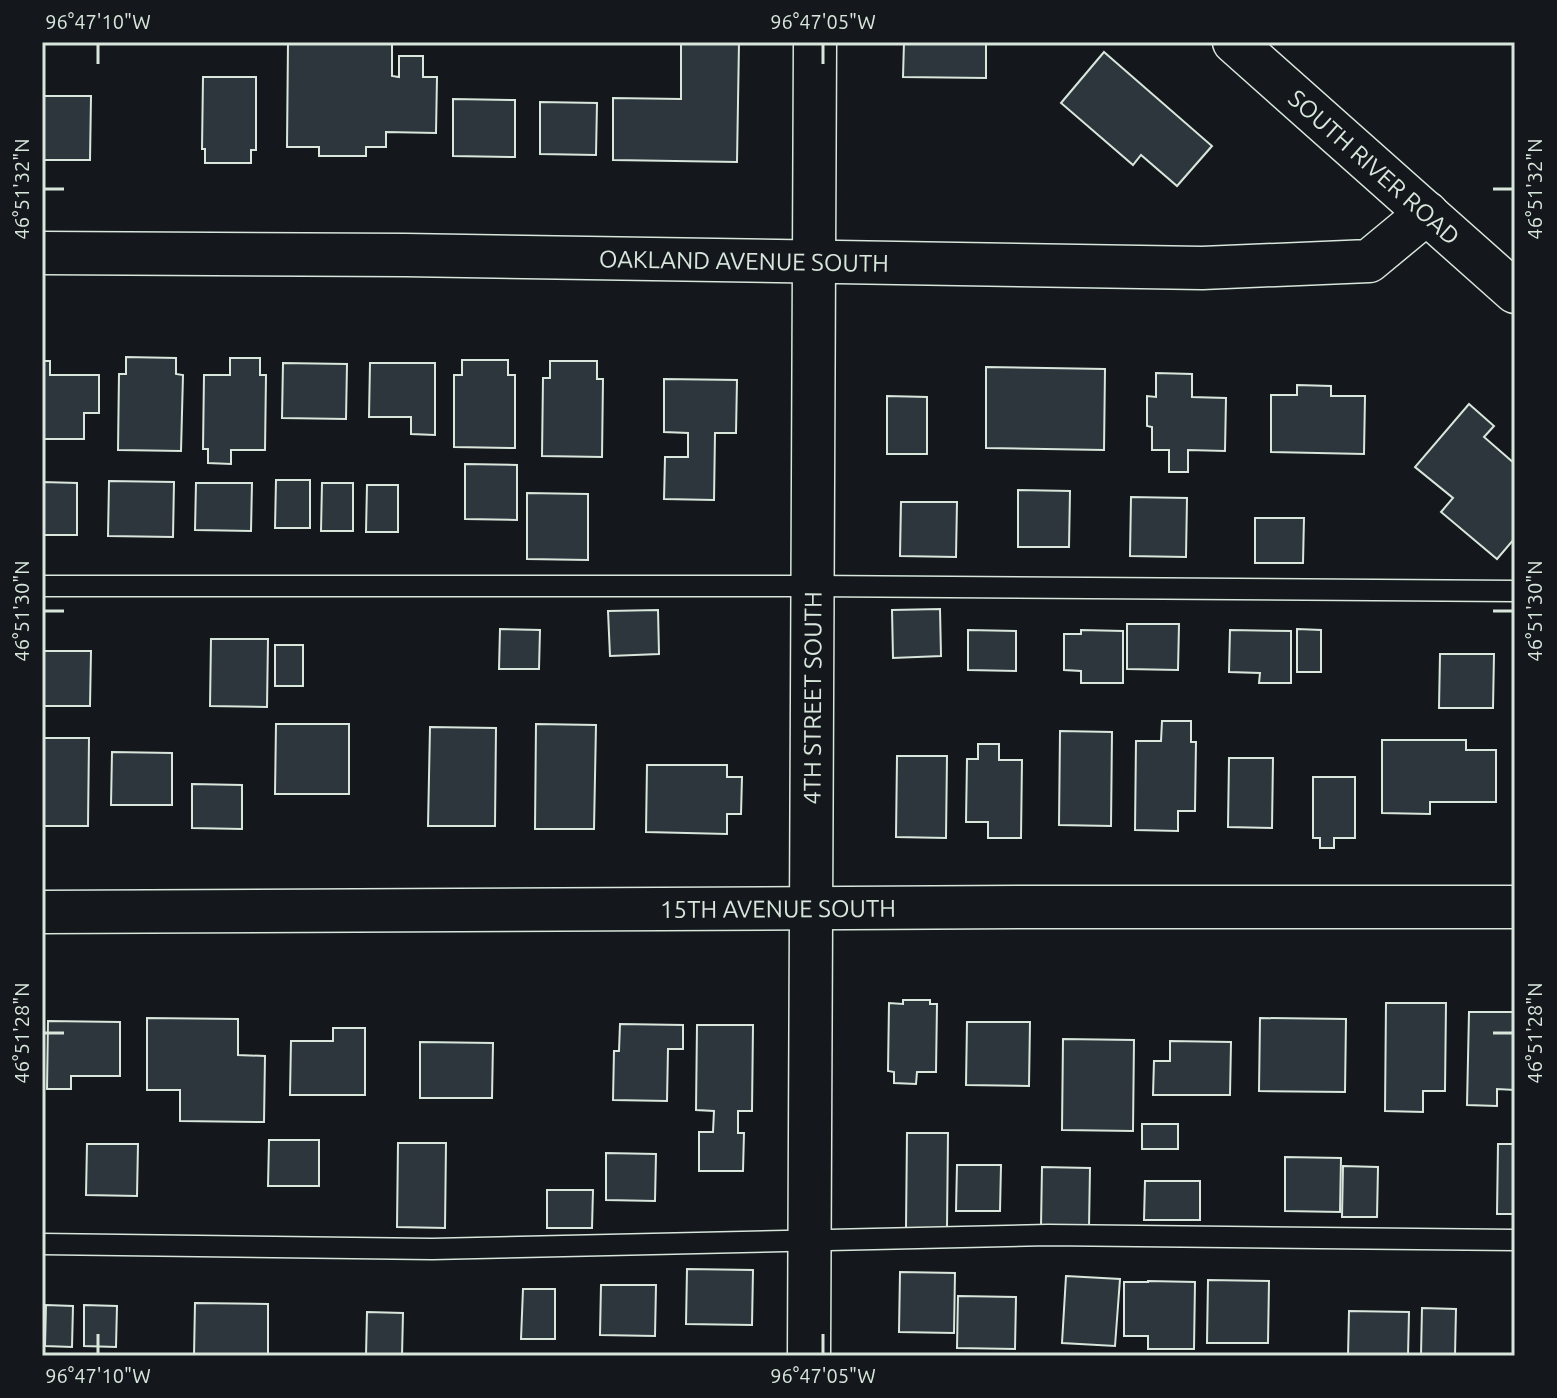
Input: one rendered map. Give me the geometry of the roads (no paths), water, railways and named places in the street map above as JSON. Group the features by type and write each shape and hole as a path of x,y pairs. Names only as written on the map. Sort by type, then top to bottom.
{"street":[{"name":"4TH STREET SOUTH","path":"809,1356 815,42"},
{"name":"SOUTH RIVER ROAD","path":"1234,42 1515,292"},
{"name":"OAKLAND AVENUE SOUTH","path":"42,253 1202,268 1369,261 1427,213"},
{"name":"15TH AVENUE SOUTH","path":"42,912 1515,907"}],"lane":[{"path":"42,586 812,586 1515,591"},
{"path":"42,1244 432,1249 1048,1235 1515,1240"}]}
